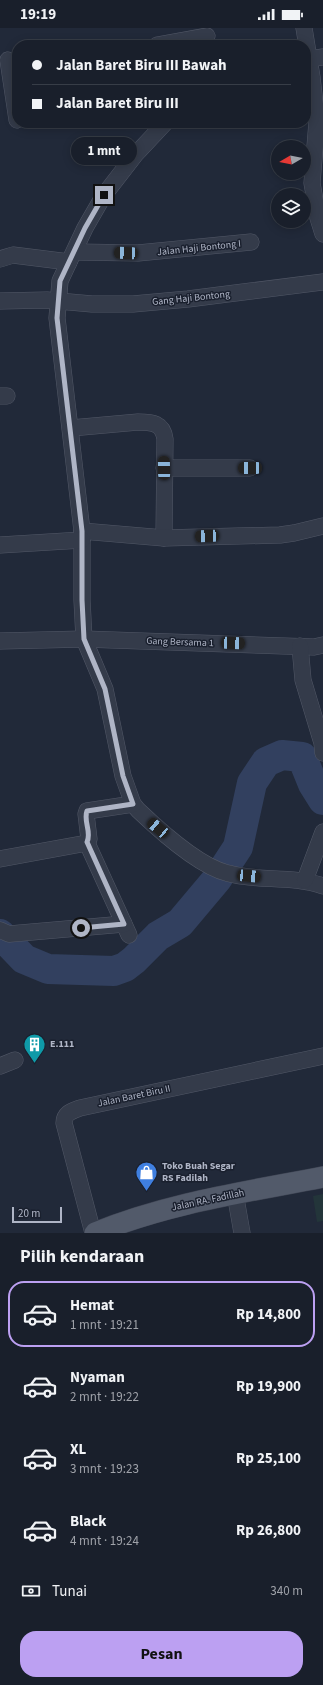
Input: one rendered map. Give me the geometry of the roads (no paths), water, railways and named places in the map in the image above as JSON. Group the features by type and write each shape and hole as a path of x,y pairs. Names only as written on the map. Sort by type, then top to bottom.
{"main road":[{"name":"Jalan RA. Fadillah","path":"94,1233 119,1223 189,1202 323,1177"}],"street":[{"path":"304,28 309,40"},
{"path":"185,40 208,36"},
{"path":"311,46 316,58 318,218 323,234"},
{"path":"8,60 12,86"},
{"path":"160,128 135,155 104,195 85,228 60,281 57,318 71,428 82,535 82,600 84,639 105,689 123,776 133,804 167,835 210,866 226,873 305,880 323,886"},
{"name":"Jalan Haji Bontong I","path":"0,259 13,255 72,257 146,253 251,242"},
{"name":"Gang Haji Bontong","path":"0,301 58,300 92,304 133,304 188,299 323,282"},
{"path":"71,428 138,422 160,426 164,434 164,538"},
{"path":"164,468 250,468"},
{"path":"0,545 82,535 164,538 280,535 323,526"},
{"name":"Gang Bersama 1","path":"0,640 84,639 314,647 323,645"},
{"path":"300,646 303,680 322,743 323,753"},
{"path":"0,930 9,934 127,929 87,842 89,834 86,814 87,811 133,804"},
{"path":"305,880 323,832"},
{"path":"0,859 87,842"},
{"name":"Jalan Baret Biru II","path":"94,1233 64,1123 67,1114 80,1108 323,1056"},
{"path":"0,1066 15,1060"},
{"path":"235,1194 242,1233"}],"waterway":[{"path":"0,934 24,959 48,969 114,971 125,967 158,936 180,923 217,879 238,847 252,783 266,762 282,755 302,757 313,784 323,800"}],"place":[{"name":"E.111","path":"34,1064"},
{"name":"Toko Buah Segar RS Fadilah","path":"147,1192"}]}
